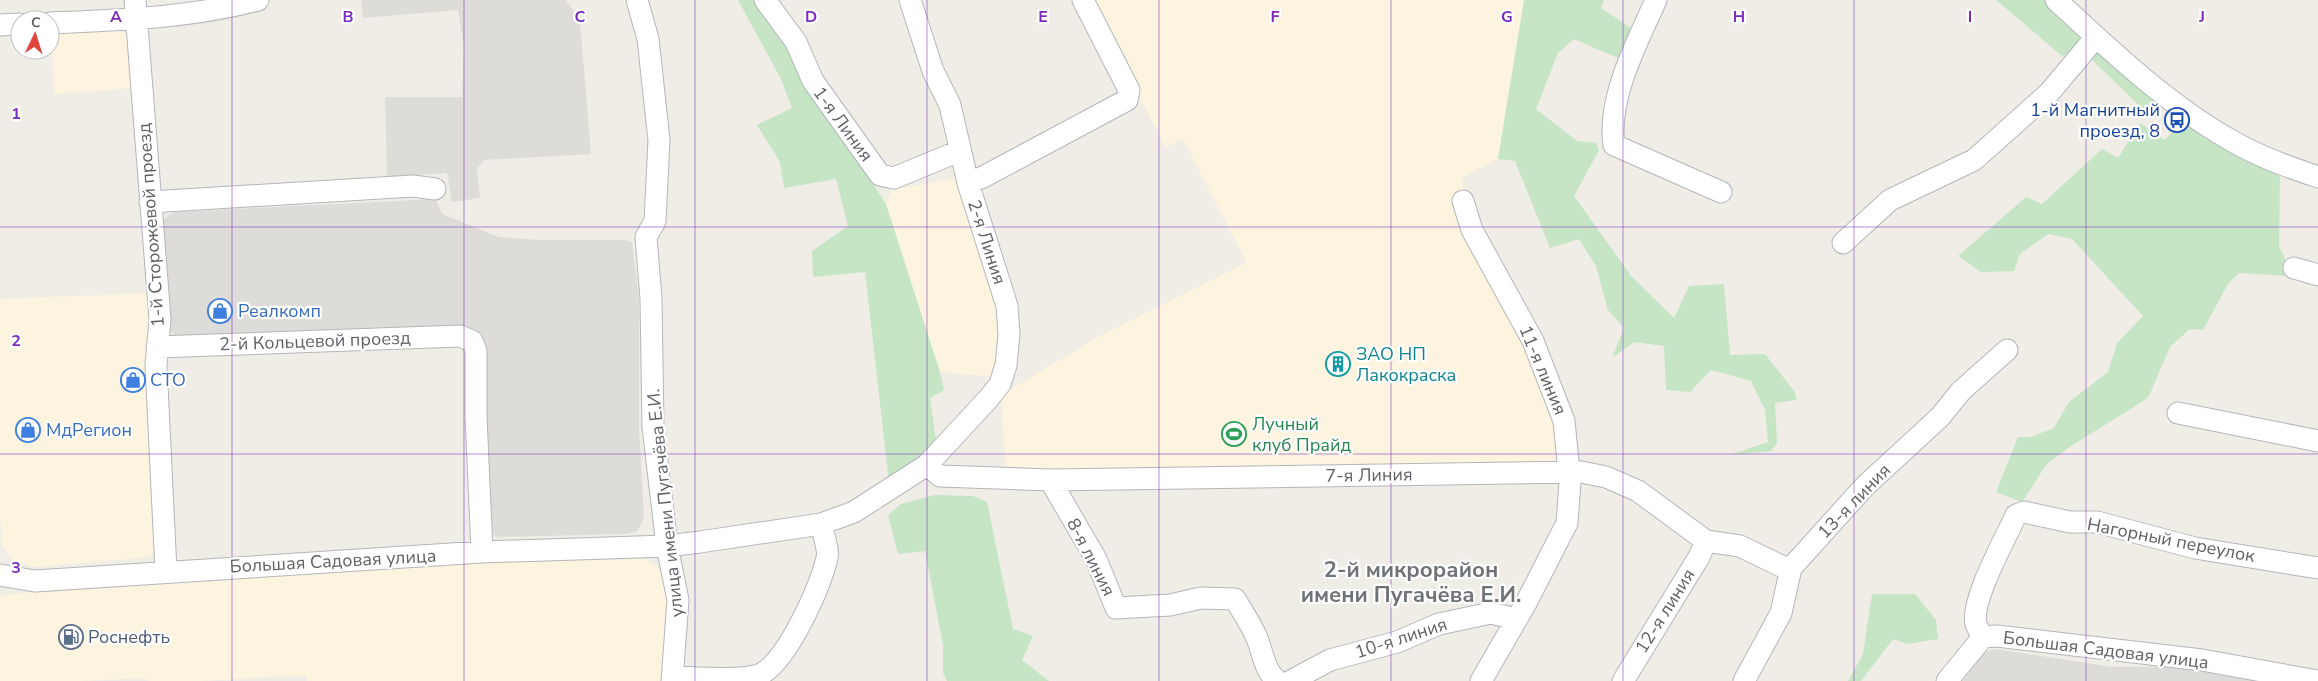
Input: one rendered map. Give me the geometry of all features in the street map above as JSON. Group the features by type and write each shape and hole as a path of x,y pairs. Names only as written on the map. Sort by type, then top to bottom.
{"street":[{"path":"60,21 136,9 217,10 258,0"},
{"name":"улица имени Пугачёва Е.И.","path":"637,0 648,39 659,140 655,221 646,237 651,299 653,427 667,546 678,600 672,679"},
{"name":"1-я Линия","path":"765,0 796,42 813,81 880,175 894,178 959,151"},
{"name":"2-я Линия","path":"821,524 854,512 927,465 989,398 1000,384 1006,365 1009,334 1007,306 968,183 959,151 950,105 933,71 910,0"},
{"path":"968,183 983,177 1127,100 1128,90 1083,0"},
{"path":"1656,0 1624,73 1611,128 1614,145 1721,192"},
{"path":"2056,0 2096,37 2187,112 2234,142 2286,166 2318,177"},
{"name":"1-й Сторожевой проезд","path":"136,9 160,319 157,347 166,571"},
{"path":"1843,242 1890,200 1974,160 2048,93 2096,37"},
{"path":"150,202 413,186 435,189"},
{"name":"11-я линия","path":"1463,201 1472,230 1533,341 1564,421 1570,482 1567,522 1481,681"},
{"path":"2294,268 2318,275"},
{"name":"2-й Кольцевой проезд","path":"157,347 460,336 472,342 476,351 476,416 482,552"},
{"name":"13-я линия","path":"1744,681 1781,612 1791,568 1865,486 1940,417 1961,390 2007,350"},
{"path":"2178,413 2318,441"},
{"name":"7-я Линия","path":"927,465 940,476 1050,480 1568,471 1606,478 1638,491 1706,541 1740,546 1781,566 1791,568"},
{"name":"8-я линия","path":"1050,480 1096,559 1116,608 1170,605 1201,598 1236,599 1257,637 1264,660 1274,678 1278,681"},
{"name":"Нагорный переулок","path":"1983,637 1976,624 1977,607 1984,584 2016,515 2024,512 2070,522 2097,522 2196,548 2318,568"},
{"path":"672,679 748,677 761,674 771,665 794,636 810,606 828,556 821,524"},
{"name":"Большая Садовая улица","path":"0,575 35,581 482,552 667,546 821,524"},
{"name":"12-я линия","path":"1623,681 1699,558 1706,541"},
{"name":"10-я линия","path":"1291,681 1330,660 1397,642 1439,624 1490,613 1516,619"},
{"name":"Большая Садовая улица","path":"1983,637 1997,636 2202,660 2317,681"},
{"path":"1947,681 1983,637"}],"shaded area":[{"path":"361,0 566,0 580,22 591,154 484,160 477,169 480,198 452,202 447,173 387,177 385,97 462,97 464,47 458,10 363,18"},
{"path":"1088,0 1524,0 1498,159 1462,177 1465,199 1550,383 1560,445 1554,462 1010,472 1006,469 1001,395 1095,339 1247,263 1183,139 1166,147"},
{"path":"114,30 127,33 134,88 54,94 53,60 60,60 60,32"},
{"path":"959,177 1000,309 997,377 940,372 885,206 892,190"},
{"path":"436,199 442,214 499,237 540,240 625,240 632,242 639,299 639,428 644,518 637,531 627,534 497,537 491,534 477,332 463,326 177,337 170,331 158,223 174,212"},
{"path":"150,293 152,326 146,348 156,546 151,557 35,567 14,563 2,545 0,516 0,299"},
{"path":"646,559 657,566 665,584 668,601 662,681 307,681 306,675 201,681 148,681 144,678 81,681 0,681 0,596 3,595 141,582 481,563"},
{"path":"1996,649 2112,667 2181,667 2224,673 2257,681 1963,681 1983,652"}],"green space":[{"path":"738,0 759,0 812,90 886,204 940,372 944,390 930,398 936,441 889,482 865,272 813,277 812,251 848,226 836,179 784,188 780,162 757,125 792,108 780,77"},
{"path":"1524,0 1604,0 1601,8 1634,30 1620,59 1574,39 1558,53 1536,109 1577,141 1596,143 1599,150 1574,196 1631,276 1674,318 1689,286 1724,284 1730,355 1765,354 1794,391 1797,400 1775,403 1777,443 1771,451 1730,455 1768,442 1765,410 1751,381 1711,370 1690,392 1666,390 1664,346 1634,342 1612,358 1624,328 1608,310 1596,266 1579,239 1550,248 1515,161 1498,159"},
{"path":"1996,0 2045,0 2083,38 2073,52 2062,56"},
{"path":"2094,48 2163,103 2157,114 2148,114 2090,58"},
{"path":"2185,118 2278,173 2280,178 2279,246 2290,270 2289,276 2239,273 2228,284 2203,330 2190,329 2170,347 2148,398 2068,448 2046,465 2022,502 1996,492 2018,437 2031,437 2054,428 2069,402 2108,372 2117,343 2143,316 2072,239 2048,234 2020,254 2014,271 1981,272 1958,256 2026,197 2042,204 2102,149 2118,158 2140,123 2165,140"},
{"path":"934,495 973,496 987,502 1013,629 1033,636 1022,660 1049,681 947,681 943,673 943,645 925,551 898,554 888,515 901,504"},
{"path":"1872,594 1915,594 1936,620 1938,639 1907,644 1893,639 1861,681 1848,681 1863,654"}],"place":[{"name":"1-й Магнитный проезд, 8","path":"2177,120"},
{"name":"Реалкомп","path":"220,311"},
{"name":"ЗАО НП Лакокраска","path":"1338,364"},
{"name":"СТО","path":"133,380"},
{"name":"МдРегион","path":"28,430"},
{"name":"Лучный клуб Прайд","path":"1234,434"},
{"name":"Роснефть","path":"71,637"}],"district":[{"name":"2-й микрорайон имени Пугачёва Е.И.","path":"1411,582"}]}
